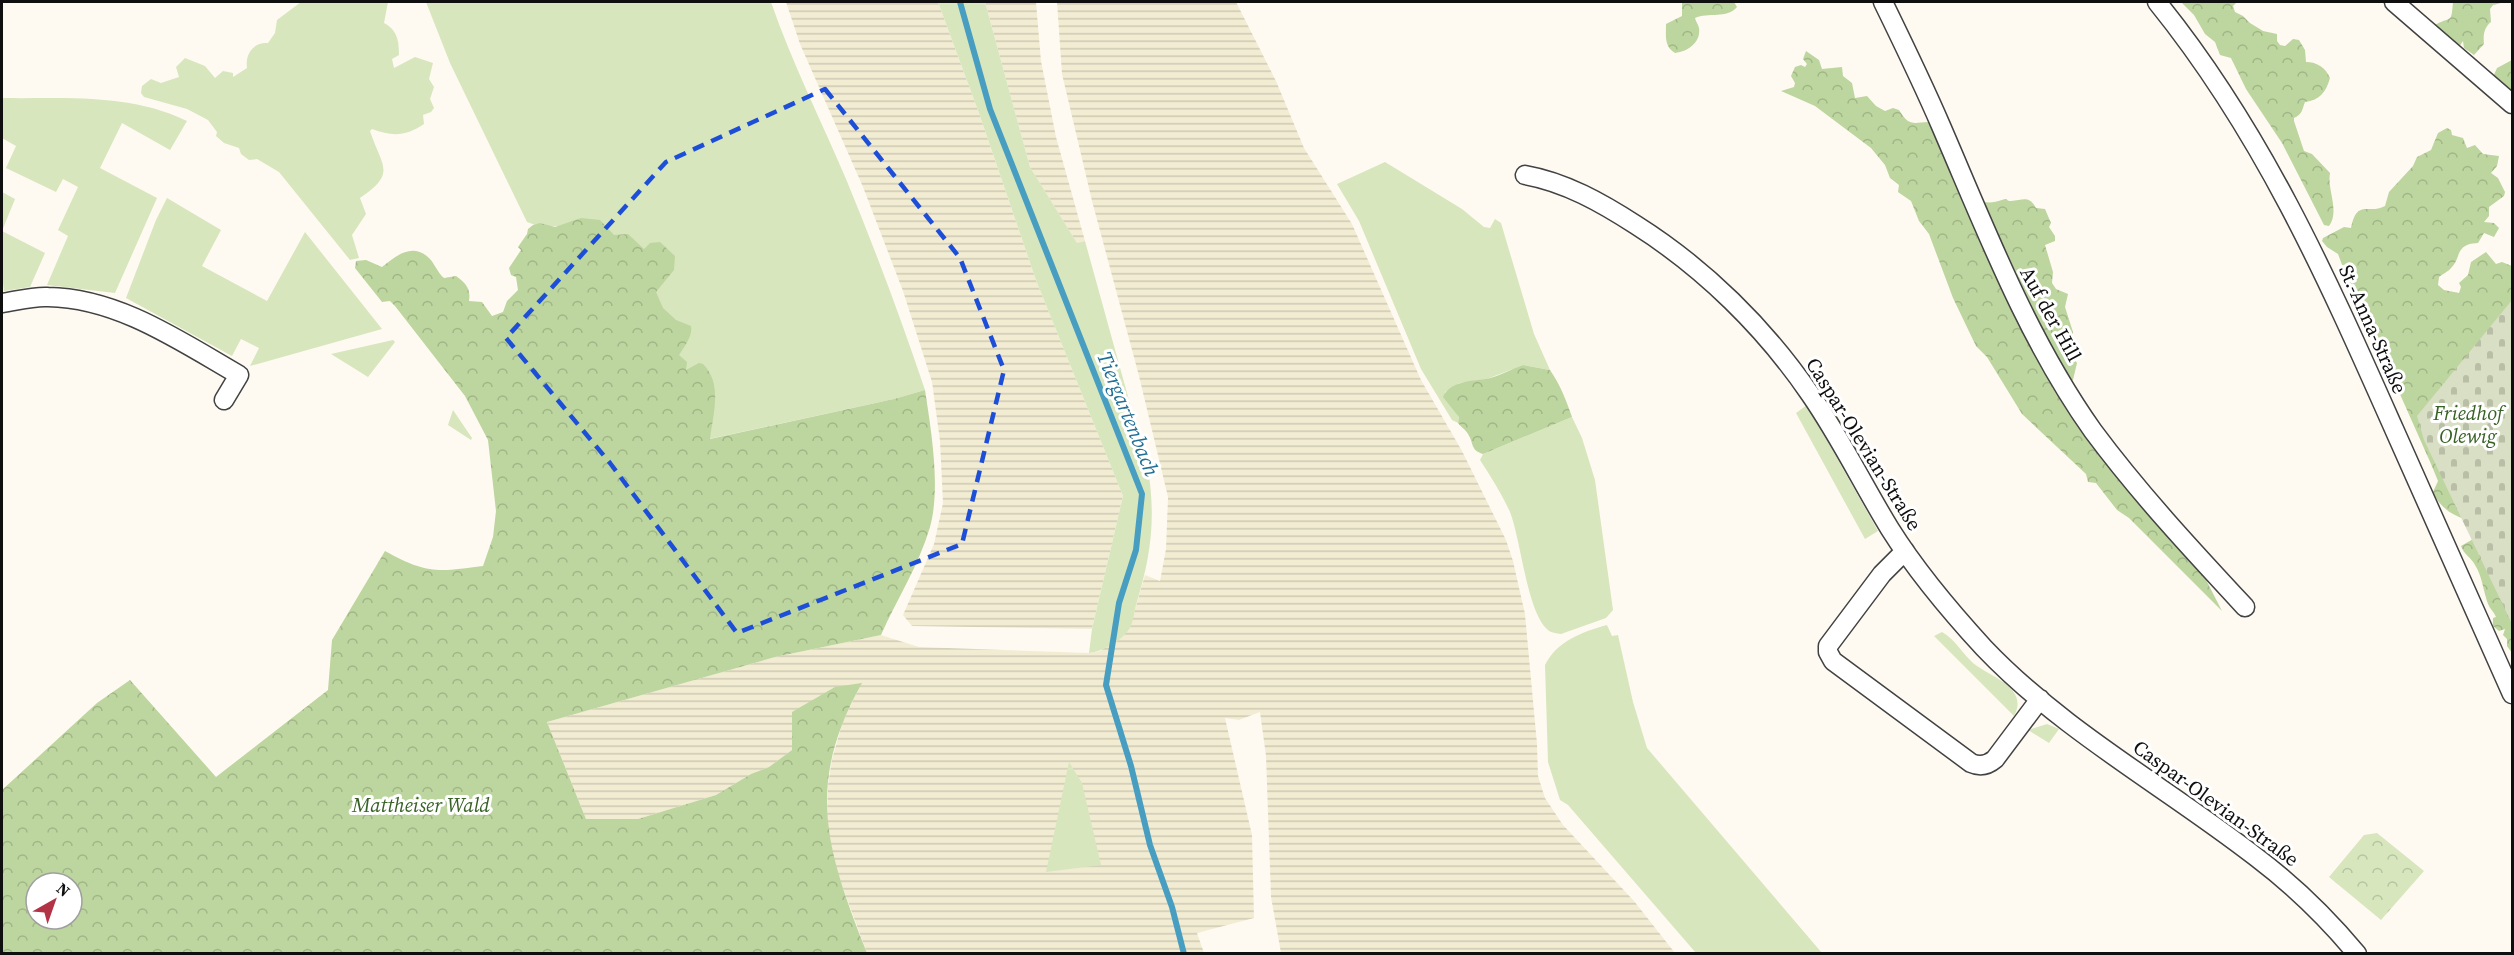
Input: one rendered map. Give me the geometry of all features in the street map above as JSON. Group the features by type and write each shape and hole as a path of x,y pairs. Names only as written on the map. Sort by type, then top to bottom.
{"street":[{"name":"Auf der Hill","path":"1883,2 1940,123 2001,269 2048,357 2093,430 2171,527 2245,607"},
{"name":"St.-Anna-Straße","path":"2157,2 2206,65 2234,106 2305,233 2512,694"},
{"path":"2394,2 2512,104"},
{"name":"Caspar-Olevian-Straße","path":"1525,176 1540,178 1586,196 1617,213 1698,270 1733,302 1774,347 1809,392 1905,552 1972,635 2040,699 2122,762 2257,858 2323,916 2357,954"},
{"path":"2,303 47,297 106,305 162,330 239,375 224,400"},
{"name":"Caspar-Olevian-Straße","path":"1905,552 1882,574 1828,646 1828,652 1833,661 1971,763 1979,766 1987,765 1995,759 2040,699"}],"highlighted area":[{"path":"825,89 960,258 1004,370 962,544 737,633 610,463 506,338 666,162"}],"shaded area":[{"path":"786,2 938,2 1036,280 1123,496 1092,629 912,626 903,615 934,544 943,503 940,441 932,382 903,291 863,187 800,44"},
{"path":"985,2 1036,2 1041,61 1056,137 1085,241 1077,243 1030,167"},
{"path":"1057,2 1236,2 1276,81 1304,148 1352,224 1421,380 1462,451 1506,540 1525,614 1538,776 1545,798 1563,825 1634,901 1675,953 1281,953 1271,897 1266,756 1260,712 1239,720 1225,718 1252,835 1254,918 1197,933 1204,953 867,953 837,872 829,842 827,818 832,759 843,721 861,684 792,750 769,767 751,774 716,795 638,819 586,819 547,722 775,657 881,635 919,647 1089,653 1100,651 1129,630 1145,575 1160,581 1166,549 1168,497 1062,74"}],"green space":[{"path":"301,2 388,2 384,23 396,36 399,55 392,59 394,68 415,57 433,63 429,79 434,87 430,99 434,108 423,115 424,124 399,134 372,129 370,131 382,161 383,175 372,189 360,198 366,214 352,235 359,258 350,260 279,172 257,159 249,160 241,154 239,148 224,143 216,136 217,132 208,120 187,109 144,97 141,93 142,86 151,79 161,83 179,77 176,67 185,58 205,66 215,78 223,71 233,73 233,77 247,68 247,58 255,47 268,43 275,33 277,20"},
{"path":"426,2 771,2 788,47 846,179 897,310 925,390 894,399 709,439 653,290 645,255 580,225 541,227 527,222 450,63"},
{"path":"938,2 985,2 1030,167 1077,243 1085,241 1148,469 1152,504 1151,537 1132,622 1128,631 1120,639 1094,652 1089,653 1092,629 1123,496 1036,280"},
{"path":"1682,2 1734,2 1737,7 1728,13 1695,18 1699,28 1696,41 1690,48 1675,53 1667,44 1666,24 1682,16"},
{"path":"2181,2 2237,2 2233,6 2235,12 2263,31 2277,34 2277,41 2280,45 2285,46 2293,39 2299,40 2305,50 2306,62 2317,64 2328,74 2330,78 2327,87 2318,97 2305,102 2302,111 2294,118 2294,121 2304,151 2312,154 2330,173 2333,214 2329,226 2324,225 2282,143 2246,89 2231,58 2220,55 2215,42 2205,34 2194,15"},
{"path":"2453,2 2505,2 2493,5 2490,9 2491,22 2484,32 2484,44 2474,55 2464,48 2463,41 2459,47 2433,26 2451,17"},
{"path":"1806,51 1819,60 1822,69 1842,67 1843,76 1852,83 1855,98 1867,96 1876,106 1885,111 1893,108 1899,110 1908,121 1929,122 1937,129 1983,202 2025,199 2031,201 2036,208 2045,209 2051,223 2049,227 2055,236 2055,241 2045,245 2053,272 2052,283 2056,289 2068,294 2065,307 2073,332 2069,351 2077,363 2073,380 2062,388 2202,572 2222,611 2129,518 2117,510 2096,483 2088,482 2086,474 2022,414 1987,357 1976,346 1953,298 1929,234 1919,221 1911,201 1898,192 1899,185 1890,178 1885,165 1871,148 1815,106 1781,91 1794,87 1795,83 1791,76 1795,67 1801,65 1805,67 1807,64 1803,59"},
{"path":"2512,60 2512,105 2493,77 2497,68"},
{"path":"2,98 96,99 142,106 187,121 170,150 122,123 100,168 157,198 115,293 47,285 68,236 58,230 78,187 63,179 56,192 6,168 16,146 2,138"},
{"path":"2447,128 2451,130 2452,135 2463,138 2467,148 2475,145 2483,154 2499,156 2497,166 2491,173 2498,178 2505,192 2504,196 2489,207 2489,216 2484,222 2494,223 2499,228 2494,237 2484,233 2478,243 2465,246 2454,264 2439,277 2438,285 2444,290 2459,293 2461,287 2459,283 2468,275 2471,262 2486,252 2496,264 2502,262 2512,266 2512,339 2464,519 2446,509 2435,497 2433,492 2438,481 2431,464 2367,320 2354,297 2338,254 2322,241 2323,238 2344,227 2351,228 2360,210 2385,206 2389,192 2413,166 2417,157 2431,150 2438,133"},
{"path":"1385,162 1462,209 1484,227 1490,228 1495,219 1501,223 1534,334 1550,370 1523,365 1487,379 1460,383 1445,392 1459,417 1458,423 1452,420 1421,369 1359,221 1337,184"},
{"path":"2,192 15,199 2,231"},
{"path":"167,198 221,230 202,266 267,301 305,232 382,329 250,366 259,348 241,339 232,356 126,298 156,220"},
{"name":"Mattheiser Wald","path":"581,218 600,220 614,235 628,234 644,249 650,243 660,242 675,256 674,270 656,292 663,308 676,320 691,326 686,345 679,355 687,362 686,370 699,363 703,364 713,381 715,400 710,439 894,399 925,390 934,458 933,511 920,555 881,635 775,657 547,722 586,819 638,819 716,795 751,774 769,767 792,750 792,712 835,687 862,683 844,720 833,754 828,787 828,818 841,882 867,953 2,953 2,790 97,703 130,680 216,777 328,690 332,640 385,551 411,564 433,569 483,566 493,537 496,511 488,440 465,396 395,306 390,301 382,302 355,268 356,261 366,260 382,267 404,252 423,253 444,278 456,276 463,281 468,290 469,301 482,302 492,316 503,312 507,301 518,290 516,277 511,275 509,268 521,250 518,247 528,229 540,223 555,227"},
{"path":"2,231 45,253 30,287 4,291"},
{"name":"Friedhof Olewig","path":"2512,300 2512,624 2424,440 2417,416"},
{"path":"393,340 395,342 368,377 331,354"},
{"path":"1523,365 1550,370 1560,387 1572,417 1483,454 1474,448 1470,437 1458,423 1459,417 1443,397 1456,385 1491,378"},
{"path":"1807,405 1878,531 1865,539 1796,413"},
{"path":"453,410 472,438 471,440 448,425"},
{"path":"1572,417 1582,438 1595,480 1613,610 1606,618 1561,634 1548,630 1541,621 1530,593 1510,512 1480,460 1483,454"},
{"path":"2475,538 2512,592 2512,653 2503,635 2505,629 2499,631 2493,626 2493,618 2496,617 2488,604 2479,574 2461,546"},
{"path":"1607,625 1612,636 1618,635 1633,702 1647,748 1822,953 1696,953 1568,805 1560,800 1548,762 1545,665 1563,644 1580,634"},
{"path":"1942,632 1951,638 1973,663 2012,690 2017,706 2014,716 1934,636"},
{"path":"2047,724 2059,729 2049,743 2028,730"},
{"path":"1069,762 1082,783 1101,865 1046,872"},
{"path":"2377,833 2424,871 2381,920 2329,877 2364,835"}],"waterway":[{"name":"Tiergartenbach","path":"960,2 990,109 1142,494 1136,550 1119,603 1106,685 1131,766 1150,845 1172,907 1184,954"}]}
